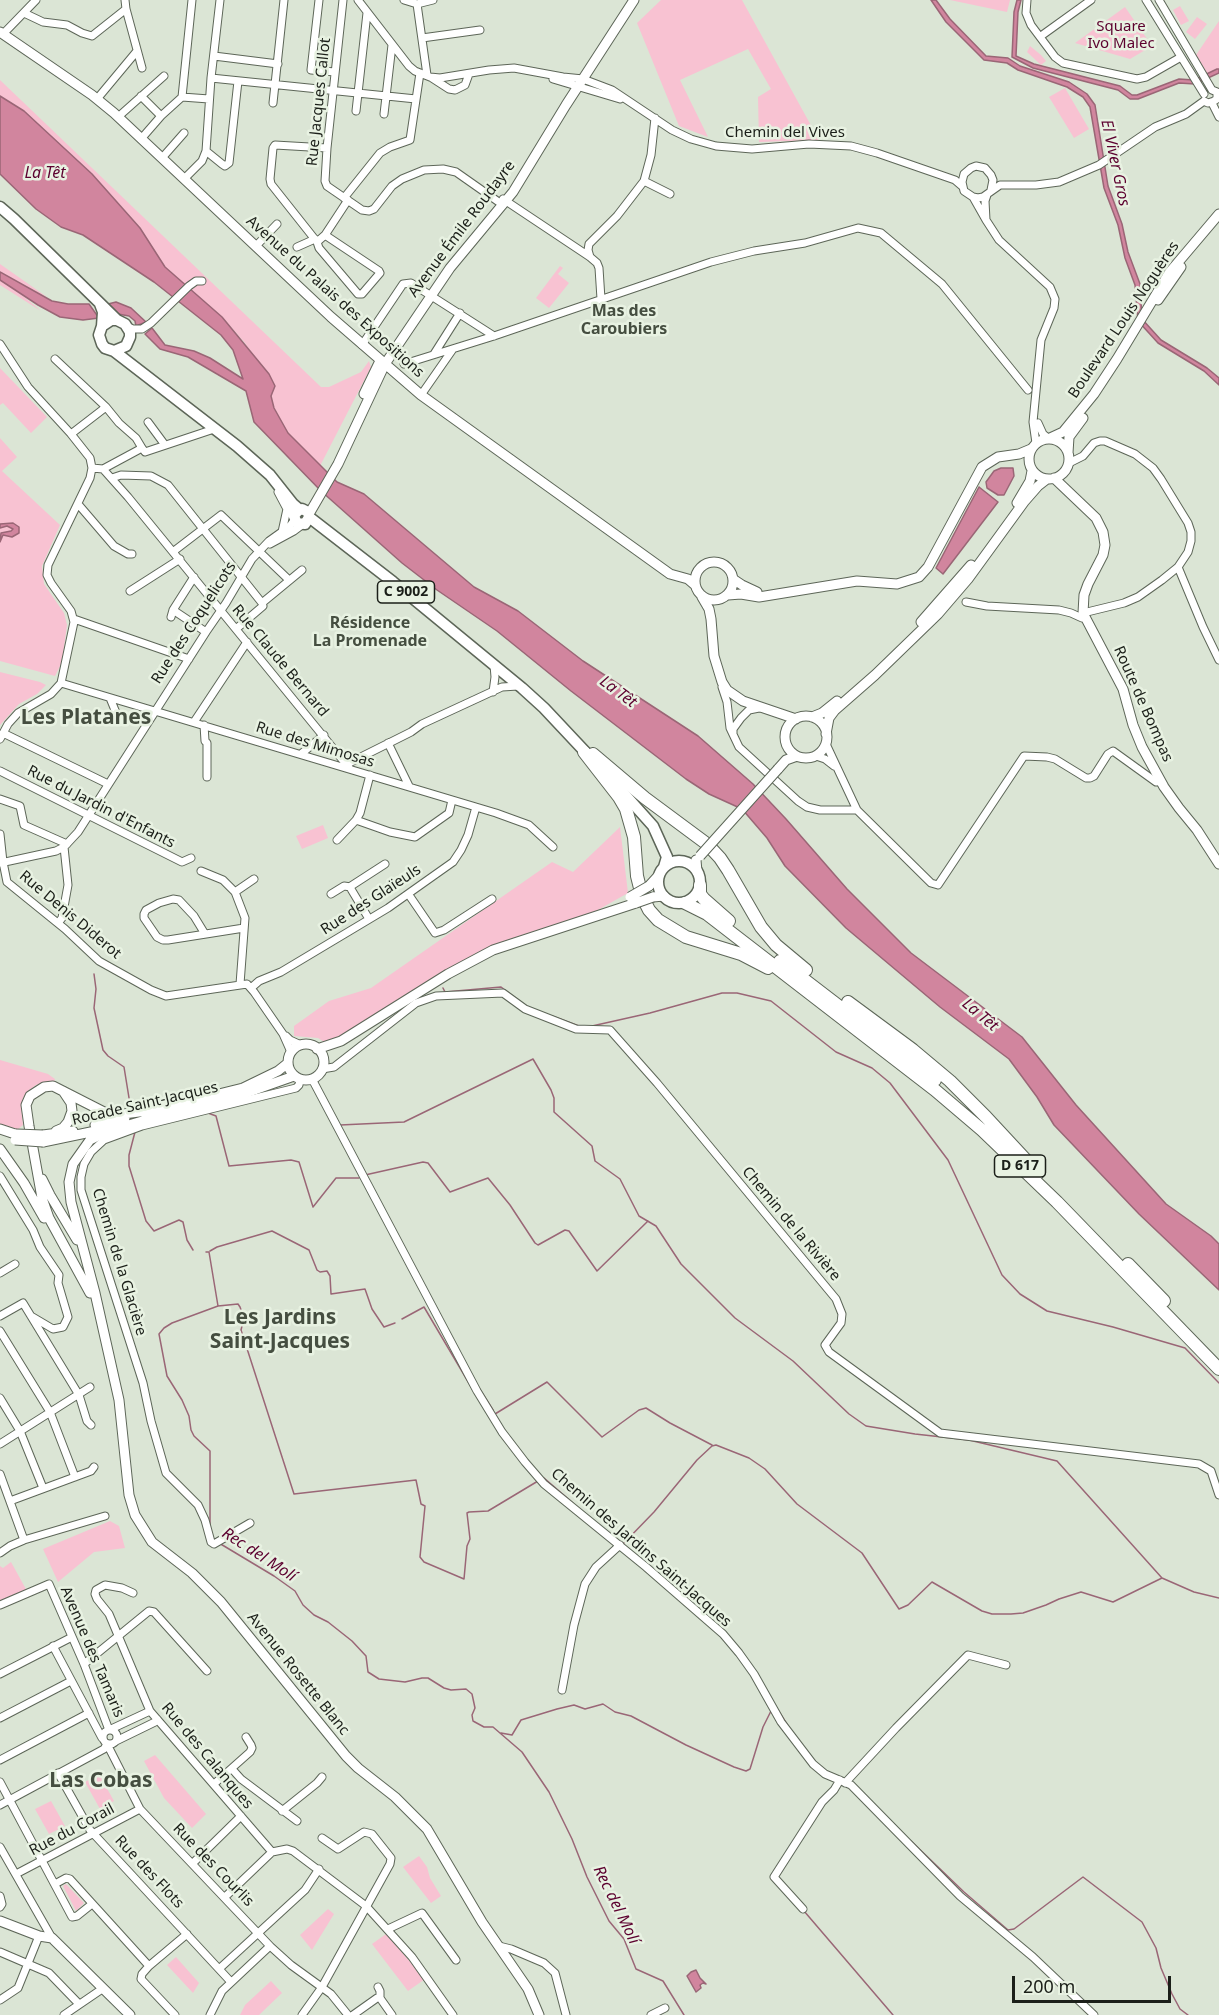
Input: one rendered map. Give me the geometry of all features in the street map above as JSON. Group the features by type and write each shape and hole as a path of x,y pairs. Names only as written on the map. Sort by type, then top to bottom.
{"highway":[{"path":"588,753 626,809 634,837 637,876 642,896 654,915 672,930 686,937 741,954 800,987"},
{"path":"588,753 707,844 720,858 750,910 776,945 950,1081 1039,1174"},
{"name":"D 617","path":"700,885 700,894 711,906 919,1066 990,1126 1219,1358"},
{"name":"D 617","path":"685,903 707,915 935,1090 982,1130 1065,1210 1219,1369"}],"main road":[{"name":"Avenue Émile Roudayre","path":"304,514 357,418 382,362 428,294 503,202 629,0"},
{"name":"Avenue Émile Roudayre","path":"578,83 634,0"},
{"name":"Avenue du Palais des Expositions","path":"1,33 97,99 118,117 362,345 421,395 670,574 688,579 695,585"},
{"path":"0,207 117,320 128,327 130,337 126,346 128,357 133,364"},
{"name":"Boulevard Louis Noguères","path":"1071,457 1068,442 1071,434 1112,380 1136,333 1182,255 1219,214"},
{"name":"Boulevard Louis Noguères","path":"1159,293 1219,224"},
{"path":"100,304 103,312 99,340 105,348 114,351 133,364 227,439 279,484 293,504 304,514"},
{"path":"102,326 106,322 117,320"},
{"name":"Boulevard Louis Noguères","path":"1049,438 1063,432 1073,421 1136,333"},
{"path":"114,351 126,346"},
{"path":"144,374 198,409 227,439"},
{"path":"633,900 662,871 690,860 786,760 797,756 810,758 816,756 826,744 829,718 938,614 968,579 1024,502 1038,486 1063,473 1071,457 1061,443 1049,438 1018,454 998,457 982,467 928,567 919,577 897,584 857,581 759,597 741,594 712,601 702,597"},
{"path":"812,717 839,699 896,647 938,604 994,537 1028,486 1033,446"},
{"path":"969,493 985,470 999,460 1018,459 1031,468 1036,475 1051,479 1067,490 1096,518 1103,532 1105,545 1103,555 1088,584 1084,613"},
{"path":"260,467 291,506 304,514"},
{"path":"1063,473 1067,490"},
{"name":"C 9002","path":"304,514 465,640 522,688 649,813 669,850 690,860"},
{"path":"662,568 682,573 708,563 718,562 729,569 734,579 750,590 772,594"},
{"path":"699,568 695,585 709,609 714,656 727,690 735,697 796,719"},
{"path":"721,677 716,615 734,579"},
{"name":"Route de Bompas","path":"1084,613 1123,688 1133,725 1161,781 1219,864"},
{"name":"C 9002","path":"465,640 528,688 644,814 653,826 667,857 662,871"},
{"path":"769,709 782,720 786,731 786,760"},
{"path":"786,731 796,719 806,716 822,723 826,734"},
{"path":"787,745 797,756"},
{"path":"341,1041 317,1049 301,1045 291,1052 288,1063 297,1077 312,1079 329,1052 341,1041 480,956 507,944 633,900 658,897 674,903 685,903 695,896 700,885 697,872 690,860"},
{"path":"658,897 662,871"},
{"path":"317,1049 322,1066"},
{"name":"Rocade Saint-Jacques","path":"151,1114 243,1088 278,1071 288,1063"},
{"name":"Rocade Saint-Jacques","path":"0,1136 43,1139 247,1094 283,1078 297,1077"},
{"path":"102,1326 86,1284 49,1218 42,1198 26,1106 30,1096 53,1086 104,1112 116,1115 151,1114"},
{"path":"43,1139 63,1128 68,1122 72,1111 62,1089"},
{"path":"102,1326 71,1202 69,1182 73,1164 90,1140 151,1114"},
{"name":"Rocade Saint-Jacques","path":"0,1129 15,1137"},
{"path":"0,1149 11,1162 45,1220 66,1249"},
{"path":"33,1155 50,1195 86,1258"},
{"name":"Avenue Rosette Blanc","path":"102,1326 119,1400 129,1495 138,1522 152,1542 208,1588 346,1756 395,1797 423,1825 435,1840 482,1922 528,1989 539,2015"},
{"path":"0,1921 39,1936 52,1938 130,2015"}],"street":[{"path":"1,33 36,0"},
{"path":"125,0 142,68"},
{"path":"141,139 182,97 192,0"},
{"path":"184,179 202,161 205,152 220,0"},
{"path":"273,103 284,0"},
{"path":"319,0 311,70 335,72"},
{"name":"Rue Jacques Callot","path":"343,0 332,90 325,181 327,186 346,199"},
{"path":"358,0 409,66 449,89 455,90 465,85 469,74"},
{"path":"297,248 325,235 346,199 380,153 410,140 416,99 425,75 422,38 410,2 433,0"},
{"path":"1027,0 1027,18 1055,57 1063,63 1131,80 1146,77 1181,57"},
{"path":"1041,36 1091,0"},
{"path":"1146,0 1191,73 1212,95"},
{"path":"1159,0 1200,68 1219,117"},
{"path":"24,13 43,22 67,24 92,36 126,9"},
{"path":"356,111 367,13"},
{"path":"422,38 480,30"},
{"path":"384,114 392,45"},
{"path":"97,99 137,51"},
{"path":"214,56 278,64"},
{"name":"Chemin del Vives","path":"425,75 440,78 514,68 540,73 578,83 628,102 672,130 691,139 716,146 752,149 809,144 850,146 947,178 962,186"},
{"path":"118,117 164,76"},
{"path":"211,78 416,99"},
{"path":"205,152 225,166 229,162 238,81"},
{"path":"964,174 962,186 968,195 973,197 983,197 1000,185 1036,185 1059,182 1102,163 1155,127 1186,114 1212,95"},
{"path":"141,96 161,116"},
{"path":"182,97 209,99"},
{"path":"590,257 589,244 617,216 644,181 651,155 655,118"},
{"path":"162,158 184,133"},
{"path":"325,235 379,271 380,273 362,294 358,294 319,248 316,240 271,184 273,148 277,145 327,148"},
{"path":"947,178 964,174 971,168 982,167 1000,185"},
{"path":"346,199 362,210 369,211 374,209 392,186 402,179 424,170 456,172 590,257 599,268 601,299"},
{"path":"986,220 985,201 993,180"},
{"path":"644,181 670,194"},
{"path":"973,197 999,240 1050,287 1055,299 1050,320 1041,340 1033,446"},
{"path":"256,246 277,224"},
{"path":"404,364 494,336 711,262 754,251 805,243 858,228 880,233 942,284 1028,390"},
{"path":"128,327 142,329 189,286 196,281 202,281"},
{"path":"362,345 404,284 411,283 494,336"},
{"path":"433,354 460,313"},
{"path":"0,344 24,382 90,458 92,468 78,504 49,561 47,574 74,619 73,635 62,680 51,694 18,712 1,736 108,784"},
{"path":"421,395 453,349"},
{"path":"55,359 106,407 118,423 136,438 145,452 214,429"},
{"path":"71,434 106,407"},
{"path":"1034,412 1040,429 1049,438"},
{"path":"148,422 165,445"},
{"path":"966,602 1071,613 1082,618 1084,613 1138,597 1178,567 1188,552 1191,532 1188,523 1153,468 1136,454 1105,441 1094,443 1083,456 1071,457"},
{"path":"92,468 103,469 142,448"},
{"name":"Rue Claude Bernard","path":"103,469 174,551 349,767"},
{"path":"112,478 121,475 151,477 168,485 262,603"},
{"path":"268,477 286,504 282,532"},
{"path":"78,504 114,546 132,554"},
{"name":"Rue des Coquelicots","path":"66,846 78,832 252,560 269,540 304,514"},
{"name":"Rue des Coquelicots","path":"258,552 294,531 304,514"},
{"path":"174,551 221,515 289,580"},
{"path":"130,591 180,559"},
{"path":"1178,567 1208,640 1219,660"},
{"path":"236,629 263,606 262,603 302,570"},
{"path":"194,577 172,614 206,632"},
{"path":"74,619 189,659"},
{"path":"194,722 247,642"},
{"path":"493,692 494,665"},
{"path":"721,677 730,728 739,747 807,807 820,810 856,810"},
{"name":"Rue des Mimosas","path":"62,680 110,698 349,767 529,825 553,847"},
{"path":"349,767 422,724 507,686 522,688"},
{"path":"110,698 119,720"},
{"path":"734,739 733,729 736,722 749,710 769,709"},
{"path":"204,725 207,743 207,777"},
{"path":"301,754 324,735"},
{"path":"388,743 409,786"},
{"path":"826,744 856,810 931,883 938,885 1024,756 1054,759 1086,778 1090,778 1094,776 1108,754 1113,751 1156,782 1161,781"},
{"path":"816,756 825,759 838,770"},
{"name":"Rue du Jardin d'Enfants","path":"0,771 182,862 191,858"},
{"path":"338,840 356,820 370,775"},
{"path":"0,799 20,806 24,825 66,846"},
{"path":"356,820 390,832 416,837 449,813 452,800"},
{"name":"Rue des Glaïeuls","path":"251,988 259,981 281,972 409,895 455,859 468,835 476,807"},
{"name":"Rue Denis Diderot","path":"0,834 4,881 58,923 99,961 166,996 240,984 247,984 251,988"},
{"path":"1,863 48,854 66,846"},
{"path":"58,923 62,918 68,885 66,846"},
{"path":"331,894 344,886 351,887 385,864"},
{"path":"201,871 223,880 235,892 245,918 240,984"},
{"path":"235,892 254,879"},
{"path":"351,887 369,919"},
{"path":"409,895 435,933 444,930 492,899"},
{"path":"205,934 194,916 179,900 173,899 159,903 146,910 144,914 144,918 158,937 163,940 205,934 244,927"},
{"path":"251,988 283,1034 291,1052"},
{"name":"Chemin de la Rivière","path":"322,1066 334,1067 416,1003 436,996 503,993 525,1009 576,1029 610,1030 657,1083 836,1299 842,1314 841,1323 825,1345 828,1352 940,1432 1199,1464 1211,1471 1219,1495"},
{"path":"283,1034 301,1045"},
{"name":"Chemin de la Glacière","path":"250,1523 214,1544 211,1542 198,1505 166,1473 143,1383 81,1190 81,1177 84,1164 91,1152 104,1140 142,1126 296,1088 299,1085 297,1077"},
{"name":"Chemin des Jardins Saint-Jacques","path":"312,1079 441,1324 502,1432 525,1462 544,1484 620,1545 723,1634 754,1674 792,1739 813,1764 825,1774 851,1785 960,1896 1033,1957 1094,2015"},
{"path":"0,1176 59,1275 58,1283 68,1317 63,1327 53,1329 32,1316"},
{"path":"0,1273 15,1264"},
{"path":"0,1316 32,1298"},
{"path":"23,1303 79,1395 87,1421 91,1425"},
{"path":"0,1331 50,1412 75,1477"},
{"path":"0,1444 90,1387"},
{"path":"0,1398 20,1431 43,1488"},
{"path":"10,1501 91,1471 94,1467"},
{"path":"0,1476 24,1540"},
{"path":"0,1552 24,1540 105,1515"},
{"path":"562,1690 574,1625 585,1584 596,1566 620,1545"},
{"name":"Avenue des Tamaris","path":"0,1605 49,1584 84,1664 109,1730"},
{"name":"Rue des Calanques","path":"133,1593 123,1588 105,1586 96,1590 97,1599 109,1614 150,1711 272,1851"},
{"path":"84,1664 148,1611 154,1612 207,1671"},
{"path":"0,1674 72,1637"},
{"name":"Rue des Courlis","path":"53,1646 140,1809 270,1946 291,1965 332,1994 348,2015"},
{"path":"802,1909 774,1877 822,1802 968,1655 1006,1665"},
{"path":"0,1718 71,1681"},
{"path":"0,1805 104,1749 103,1733 150,1711"},
{"path":"0,1760 89,1713"},
{"path":"105,1741 112,1744 157,1719"},
{"path":"109,1730 117,1735 116,1741"},
{"path":"214,1784 252,1748 246,1737"},
{"path":"232,1769 297,1821"},
{"name":"Rue des Flots","path":"58,1773 93,1834 231,1982"},
{"path":"282,1811 322,1777"},
{"path":"0,1782 74,1918 92,1904"},
{"name":"Rue du Corail","path":"15,1874 140,1809"},
{"path":"193,1863 241,1816"},
{"path":"302,2015 322,1987 390,1864 391,1858 372,1834 364,1832 338,1849 322,1838"},
{"path":"0,1847 52,1938"},
{"path":"225,1898 272,1851 287,1848 366,1906 412,1957 453,2015"},
{"path":"219,1969 305,1890 318,1869"},
{"path":"55,1884 66,1878 70,1879 149,1966"},
{"path":"0,1896 2,1904 0,1907"},
{"path":"388,1929 422,1913 456,1960"},
{"path":"175,2015 141,1979 149,1966 187,1934"},
{"path":"0,2001 18,1988 39,1936"},
{"path":"210,2015 222,1991 270,1946"},
{"path":"499,1946 511,1948 544,1963 555,1973 566,2015"},
{"path":"0,1952 49,1974 80,2004"},
{"path":"378,1987 380,1998 392,2015"},
{"path":"64,2015 102,1989"},
{"path":"353,2015 380,1998"},
{"path":"651,2015 665,2008"}],"green space":[{"path":"661,0 742,0 819,140 759,142 758,97 771,89 748,49 680,80 708,137 679,126 637,23"},
{"path":"950,0 1010,0 1007,12"},
{"path":"1180,6 1189,21 1181,25 1173,10"},
{"name":"Square Ivo Malec","path":"1125,7 1152,46 1130,59 1075,43"},
{"path":"1197,17 1207,24 1195,39 1186,32"},
{"path":"1219,21 1219,69 1207,74 1196,55"},
{"path":"1030,46 1046,61 1041,65 1027,52"},
{"path":"0,80 321,387 329,387 361,372 369,361 371,367 320,466 288,433 274,408 271,396 273,391 245,343 222,317 165,267 140,228 92,174 24,111 0,96"},
{"path":"1065,88 1089,129 1074,138 1049,97"},
{"path":"0,264 47,297 20,285 0,272"},
{"path":"560,266 563,268 558,274 569,283 549,308 536,298"},
{"path":"0,280 16,290 41,311 0,285"},
{"path":"0,368 47,417 31,433 3,403 0,405"},
{"path":"0,438 17,457 2,471 60,525 42,566 44,584 64,613 67,625 62,662 55,676 0,661"},
{"path":"0,672 46,685 37,694 19,704 0,725"},
{"path":"323,825 328,838 302,849 296,836"},
{"path":"620,827 628,893 596,911 507,940 478,952 333,1042 326,1043 318,1038 294,1036 294,1026 329,1001 371,988 552,862 573,872"},
{"path":"0,1060 48,1074 55,1079 54,1082 36,1085 28,1091 21,1107 23,1125 17,1130 0,1126"},
{"path":"110,1521 119,1526 125,1548 94,1552 58,1582 43,1549"},
{"path":"11,1562 27,1591 0,1602 0,1566 3,1568"},
{"path":"155,1755 206,1814 192,1828 164,1798 144,1761"},
{"path":"99,1774 114,1801 100,1809 85,1782"},
{"path":"51,1801 65,1826 49,1834 35,1809"},
{"path":"419,1856 441,1896 431,1903 403,1867"},
{"path":"66,1884 84,1903 76,1911 63,1886"},
{"path":"328,1909 334,1914 312,1950 300,1935"},
{"path":"386,1934 425,1979 408,1991 372,1944"},
{"path":"176,1957 199,1983 193,1993 167,1965"},
{"path":"271,1981 282,1993 259,2015 240,2015 245,2005"}],"water":[{"path":"931,0 936,0 950,19 986,56 1008,58 1020,66 1069,82 1087,94 1095,105 1108,186 1140,284 1142,319 1161,340 1219,378 1219,385 1204,371 1158,343 1138,321 1135,285 1125,258 1118,225 1104,188 1090,107 1083,97 1067,87 1018,70 1007,63 984,60 946,22"},
{"path":"1017,0 1021,0 1018,12 1016,56 1034,64 1120,86 1132,95 1179,79 1194,80 1217,69 1219,73 1195,84 1179,83 1138,99 1130,99 1118,90 1033,68 1012,57 1014,12"},
{"name":"La Têt","path":"0,96 24,111 92,174 140,228 165,267 222,317 269,374 275,386 271,396 274,408 288,433 337,482 364,494 474,587 518,611 583,661 698,736 753,784 847,889 911,953 1022,1037 1076,1105 1166,1204 1219,1244 1219,1290 1139,1214 1054,1125 1009,1059 940,1007 846,928 785,866 767,838 742,809 709,794 686,779 497,631 402,563 321,491 254,422 246,391 188,357 160,349 145,334 152,328 165,345 194,351 210,358 243,379 233,350 221,335 154,282 83,235 61,227 36,209 0,174"},
{"path":"0,272 52,301 89,304 99,318 83,320 60,317 0,280"},
{"path":"116,302 131,308 146,322 136,326 135,321 129,316 118,314 108,304"},
{"path":"1001,468 1013,468 1014,476 1004,495 998,495 987,488 986,482 994,471"},
{"path":"979,487 998,502 943,574 936,568"},
{"path":"13,523 19,527 19,533 12,537 3,535 0,542 1,533 13,529 7,526 0,528 0,524"},
{"path":"696,1970 706,1984 700,1985 701,1988 696,1992 687,1976"}],"waterway":[{"name":"Rec del Molí","path":"94,974 96,989 94,1008 103,1050 124,1067 130,1104"},
{"path":"443,988 445,992 501,987 528,1007"},
{"path":"592,1026 722,993 737,993 771,1001 836,1052 872,1068 890,1083 948,1160 1002,1275 1020,1294 1047,1311 1185,1348 1219,1383"},
{"path":"552,1016 579,1026"},
{"path":"340,1125 404,1122 533,1059 551,1090 554,1098 554,1112 592,1146 595,1161 620,1179 639,1216 656,1226 681,1264 735,1318 793,1361 849,1414 866,1426 969,1440 1057,1461 1162,1578 1194,1592 1219,1598"},
{"path":"208,1113 216,1116 229,1166 291,1160 299,1162 313,1207 336,1178 359,1178"},
{"name":"Rec del Molí","path":"135,1132 129,1155 129,1166 146,1221 154,1231 179,1220 183,1222 187,1240 193,1250"},
{"path":"365,1175 423,1162 428,1163 450,1192 488,1178 510,1205 535,1243 538,1245 565,1230 569,1231 597,1271 648,1221"},
{"path":"210,1251 272,1231 309,1250 317,1270 327,1271 330,1276 331,1294 365,1289 372,1309 384,1327 395,1323"},
{"name":"Rec del Molí","path":"206,1252 209,1252 218,1306 172,1323 159,1334 167,1376 182,1400 194,1436 210,1451 210,1525"},
{"path":"218,1306 238,1304 240,1307 244,1318 241,1330 294,1494 416,1480 421,1504 425,1506 420,1557 424,1562 464,1579 467,1546 470,1539 467,1513 488,1511 538,1481"},
{"path":"402,1319 424,1307 473,1390"},
{"path":"495,1414 547,1382 602,1437 639,1410 646,1408 712,1445"},
{"path":"479,1388 493,1410"},
{"path":"623,1544 654,1512 697,1460 716,1445 749,1458 765,1469 797,1504 862,1553 899,1609 908,1605 932,1582 982,1611 992,1614 1011,1614 1023,1613 1081,1592 1113,1602 1162,1578"},
{"path":"542,1479 544,1478 573,1503"},
{"name":"Rec del Molí","path":"219,1543 295,1591 303,1605 314,1615 328,1622 352,1641 366,1656 368,1672 379,1679 405,1682 428,1678 444,1688 466,1689 472,1694 475,1708 472,1715 473,1721 484,1727 493,1727 522,1752 549,1792 572,1839 587,1877 609,1921 624,1939 636,1969 663,1981 684,2015"},
{"path":"501,1733 512,1735 521,1720 557,1709 574,1705 585,1709 603,1704 615,1712 631,1716 686,1745 746,1771 750,1769 763,1727 771,1711"},
{"path":"778,1710 790,1729"},
{"path":"911,1841 1008,1930 1014,1929 1083,1877 1142,1922 1156,1948 1161,1968 1172,1994 1180,2009 1188,2015"},
{"path":"804,1911 893,2015"}],"district":[{"name":"Mas des Caroubiers","path":"624,320"},
{"name":"Résidence La Promenade","path":"370,632"},
{"name":"Les Platanes","path":"86,718"},
{"name":"Les Jardins Saint-Jacques","path":"280,1330"},
{"name":"Las Cobas","path":"101,1781"}],"water label":[{"name":"El Viver Gros","path":"1115,163"}]}
